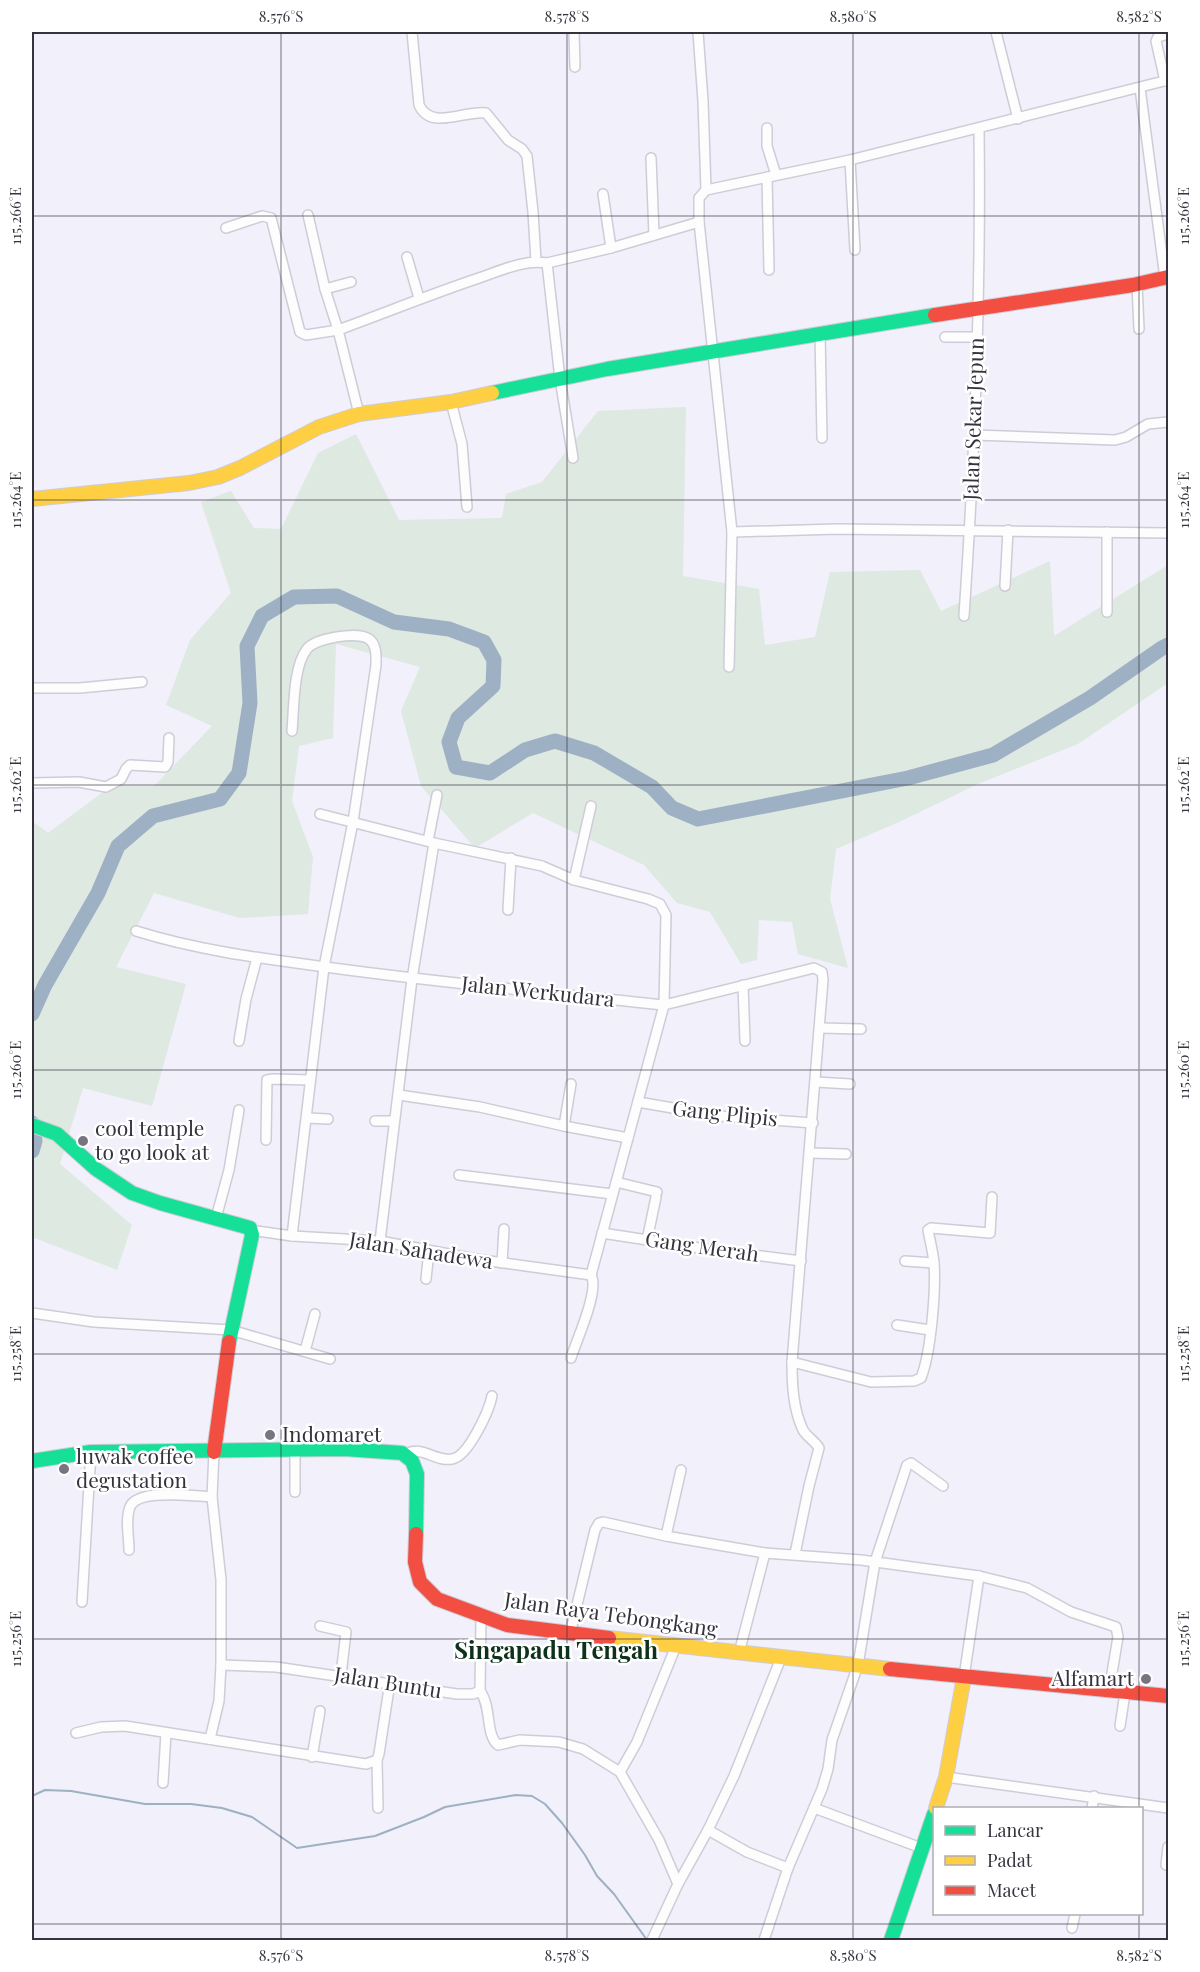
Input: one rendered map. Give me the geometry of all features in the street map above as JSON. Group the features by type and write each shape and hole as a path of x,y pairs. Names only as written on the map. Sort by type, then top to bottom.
{"main road":[{"path":"32,499 189,483 218,477 319,427 359,414 451,402 713,351 1137,284 1167,277"},
{"path":"38,1127 67,1141 96,1169 132,1193 160,1203 248,1226 251,1230 231,1330 214,1452"},
{"path":"32,1461 92,1452 344,1449 406,1455"},
{"name":"Jalan Raya Tebongkang","path":"406,1455 412,1461 417,1474 415,1552 416,1570 420,1582 437,1599 481,1617 507,1625 570,1634 964,1677 1168,1696"},
{"path":"937,1807 946,1777 964,1677"},
{"path":"891,1941 933,1818"}],"street":[{"path":"412,32 419,105 422,112 435,118 486,113 508,140 522,149 527,156 536,261"},
{"path":"574,32 575,67"},
{"path":"698,32 706,190"},
{"path":"996,32 1018,119"},
{"path":"729,667 732,532 699,222 699,198 706,190 850,160 1167,81 1156,41 1158,37 1168,34"},
{"path":"1140,88 1167,277"},
{"path":"767,128 767,147 772,176 769,270"},
{"name":"Jalan Sekar Jepun","path":"964,616 974,435 980,218 979,129"},
{"path":"651,158 654,235"},
{"path":"850,160 855,250"},
{"path":"603,194 611,248"},
{"path":"309,215 325,289 359,414"},
{"path":"226,228 262,216 271,218 300,332 306,335 338,330 419,298 510,267 536,261 547,263 611,248 699,222"},
{"path":"407,257 419,298"},
{"path":"547,263 560,379 573,458"},
{"path":"325,289 351,282"},
{"path":"1137,284 1139,329"},
{"path":"820,333 822,438"},
{"path":"945,337 977,337"},
{"path":"451,402 462,444 467,507"},
{"path":"974,435 1115,440 1137,432 1148,424 1168,422"},
{"path":"732,532 837,529 1168,533"},
{"path":"1005,586 1008,530"},
{"path":"1107,532 1107,612"},
{"path":"292,731 297,680 306,650 310,645 321,639 346,637 368,639 376,648 376,665 353,822 324,967 292,1236"},
{"path":"32,688 80,688 142,682"},
{"path":"32,783 90,783 106,787 121,780 130,765 165,767 168,762 169,738"},
{"path":"380,1241 437,795"},
{"path":"574,880 591,806"},
{"path":"320,814 431,842 542,866 574,880 648,899 660,904 666,915 664,1005 591,1275 594,1282 593,1291 571,1358"},
{"path":"508,910 511,858"},
{"name":"Jalan Werkudara","path":"136,931 170,942 257,958 412,979 664,1005"},
{"path":"239,1041 246,999 257,958"},
{"path":"664,1005 813,968 822,972 813,1123 792,1362 794,1400 800,1421 806,1435 819,1448 795,1554"},
{"path":"743,985 745,1041"},
{"path":"819,1028 861,1029"},
{"path":"266,1140 267,1080 310,1080"},
{"path":"816,1082 850,1084"},
{"path":"564,1126 571,1084"},
{"path":"399,1095 480,1107 628,1138"},
{"name":"Gang Plipis","path":"638,1102 719,1116 813,1123"},
{"path":"216,1218 229,1170 239,1110"},
{"path":"307,1118 328,1119"},
{"path":"375,1121 394,1122"},
{"path":"810,1153 846,1154"},
{"path":"459,1175 612,1194"},
{"path":"616,1182 656,1194 647,1240"},
{"path":"792,1362 871,1382 914,1381 922,1376 930,1330 934,1263 930,1229 990,1233 992,1197"},
{"path":"501,1263 504,1229"},
{"name":"Jalan Sahadewa","path":"251,1230 292,1236 380,1241 501,1263 591,1275"},
{"name":"Gang Merah","path":"602,1233 801,1261"},
{"path":"426,1279 429,1251"},
{"path":"905,1261 934,1263"},
{"path":"32,1313 94,1322 231,1330 330,1359"},
{"path":"305,1351 315,1314"},
{"path":"897,1325 930,1330"},
{"path":"406,1455 416,1451 442,1458 453,1459 459,1456 484,1422 492,1396"},
{"path":"295,1450 295,1492"},
{"path":"82,1602 92,1452"},
{"path":"210,1739 218,1707 221,1665 220,1580 212,1497 214,1452"},
{"path":"764,1941 788,1868 822,1789 828,1769 832,1740 858,1665 875,1562 908,1464 911,1463 943,1485"},
{"path":"666,1536 681,1470"},
{"path":"129,1550 129,1514 135,1500 157,1495 212,1497"},
{"path":"570,1634 595,1530 603,1521 666,1536 765,1553 875,1562 979,1576 1027,1588 1071,1612 1116,1627 1118,1636 1109,1691"},
{"path":"739,1653 765,1553"},
{"path":"964,1677 979,1576"},
{"path":"481,1617 480,1691 487,1702 494,1743 498,1745 520,1740 559,1742 583,1749 620,1772 659,1840 678,1884"},
{"path":"320,1626 344,1630 346,1633 341,1675"},
{"path":"620,1772 638,1742 676,1646"},
{"path":"652,1941 678,1884 734,1776 781,1658"},
{"name":"Jalan Buntu","path":"221,1665 276,1667 457,1694 474,1694 480,1691"},
{"path":"378,1808 377,1760 390,1683"},
{"path":"1120,1726 1125,1693"},
{"path":"312,1757 320,1711"},
{"path":"76,1733 101,1727 125,1726 360,1764 377,1760"},
{"path":"163,1783 166,1733"},
{"path":"946,1777 1168,1808"},
{"path":"1092,1807 1094,1796"},
{"path":"813,1808 924,1849"},
{"path":"708,1830 747,1852 788,1868"},
{"path":"1166,1865 1168,1847"},
{"path":"1072,1928 1075,1915"}],"shaded area":[{"path":"686,407 683,576 759,589 765,645 815,637 830,572 920,570 941,611 1050,561 1054,636 1168,565 1168,683 1078,744 978,784 836,849 830,899 848,968 798,954 792,922 759,920 757,960 741,964 710,912 677,903 644,865 533,813 475,848 421,786 401,711 420,667 336,644 333,738 299,746 292,801 313,857 308,914 240,918 154,893 116,967 186,984 152,1106 83,1088 60,1164 132,1225 117,1270 32,1237 32,821 48,833 111,786 154,786 212,726 166,705 190,640 231,593 201,502 231,491 254,528 281,529 318,453 356,434 399,520 502,518 506,494 542,482 598,411"}],"waterway":[{"path":"32,1014 45,985 98,893 118,846 153,816 220,799 239,773 250,703 247,646 262,616 294,597 337,596 394,622 449,629 484,642 494,660 493,686 458,718 449,742 456,767 490,773 525,750 555,741 594,753 652,787 672,808 698,819 908,778 993,755 1090,698 1168,645"},
{"path":"32,1123 35,1141 32,1151"},
{"path":"32,1796 45,1790 71,1791 145,1804 191,1804 222,1808 252,1817 297,1848 375,1836 445,1807 516,1795 532,1796 545,1804 562,1823 597,1876 614,1894 647,1940"}],"traffic: fast":[{"path":"492,393 607,369 935,315"},
{"path":"32,1125 57,1134 96,1169 132,1193 250,1228 252,1235 229,1342"},
{"path":"32,1461 91,1452 344,1449 402,1453 412,1461 417,1474 416,1534"},
{"path":"891,1940 933,1817"}],"traffic: slow":[{"path":"32,499 189,483 218,477 319,427 359,414 451,402 492,393"},
{"path":"609,1638 890,1669"},
{"path":"936,1807 946,1777 964,1677"}],"traffic: jam":[{"path":"935,315 1133,285 1168,277"},
{"path":"214,1452 229,1342"},
{"path":"416,1534 415,1562 420,1582 437,1599 507,1625 609,1638"},
{"path":"890,1669 1168,1696"}],"place":[{"name":"cool temple to go look at","path":"83,1141"},
{"name":"Indomaret","path":"270,1435"},
{"name":"luwak coffee degustation","path":"64,1469"},
{"name":"Alfamart","path":"1146,1679"}],"district":[{"name":"Singapadu Tengah","path":"556,1651"}]}
